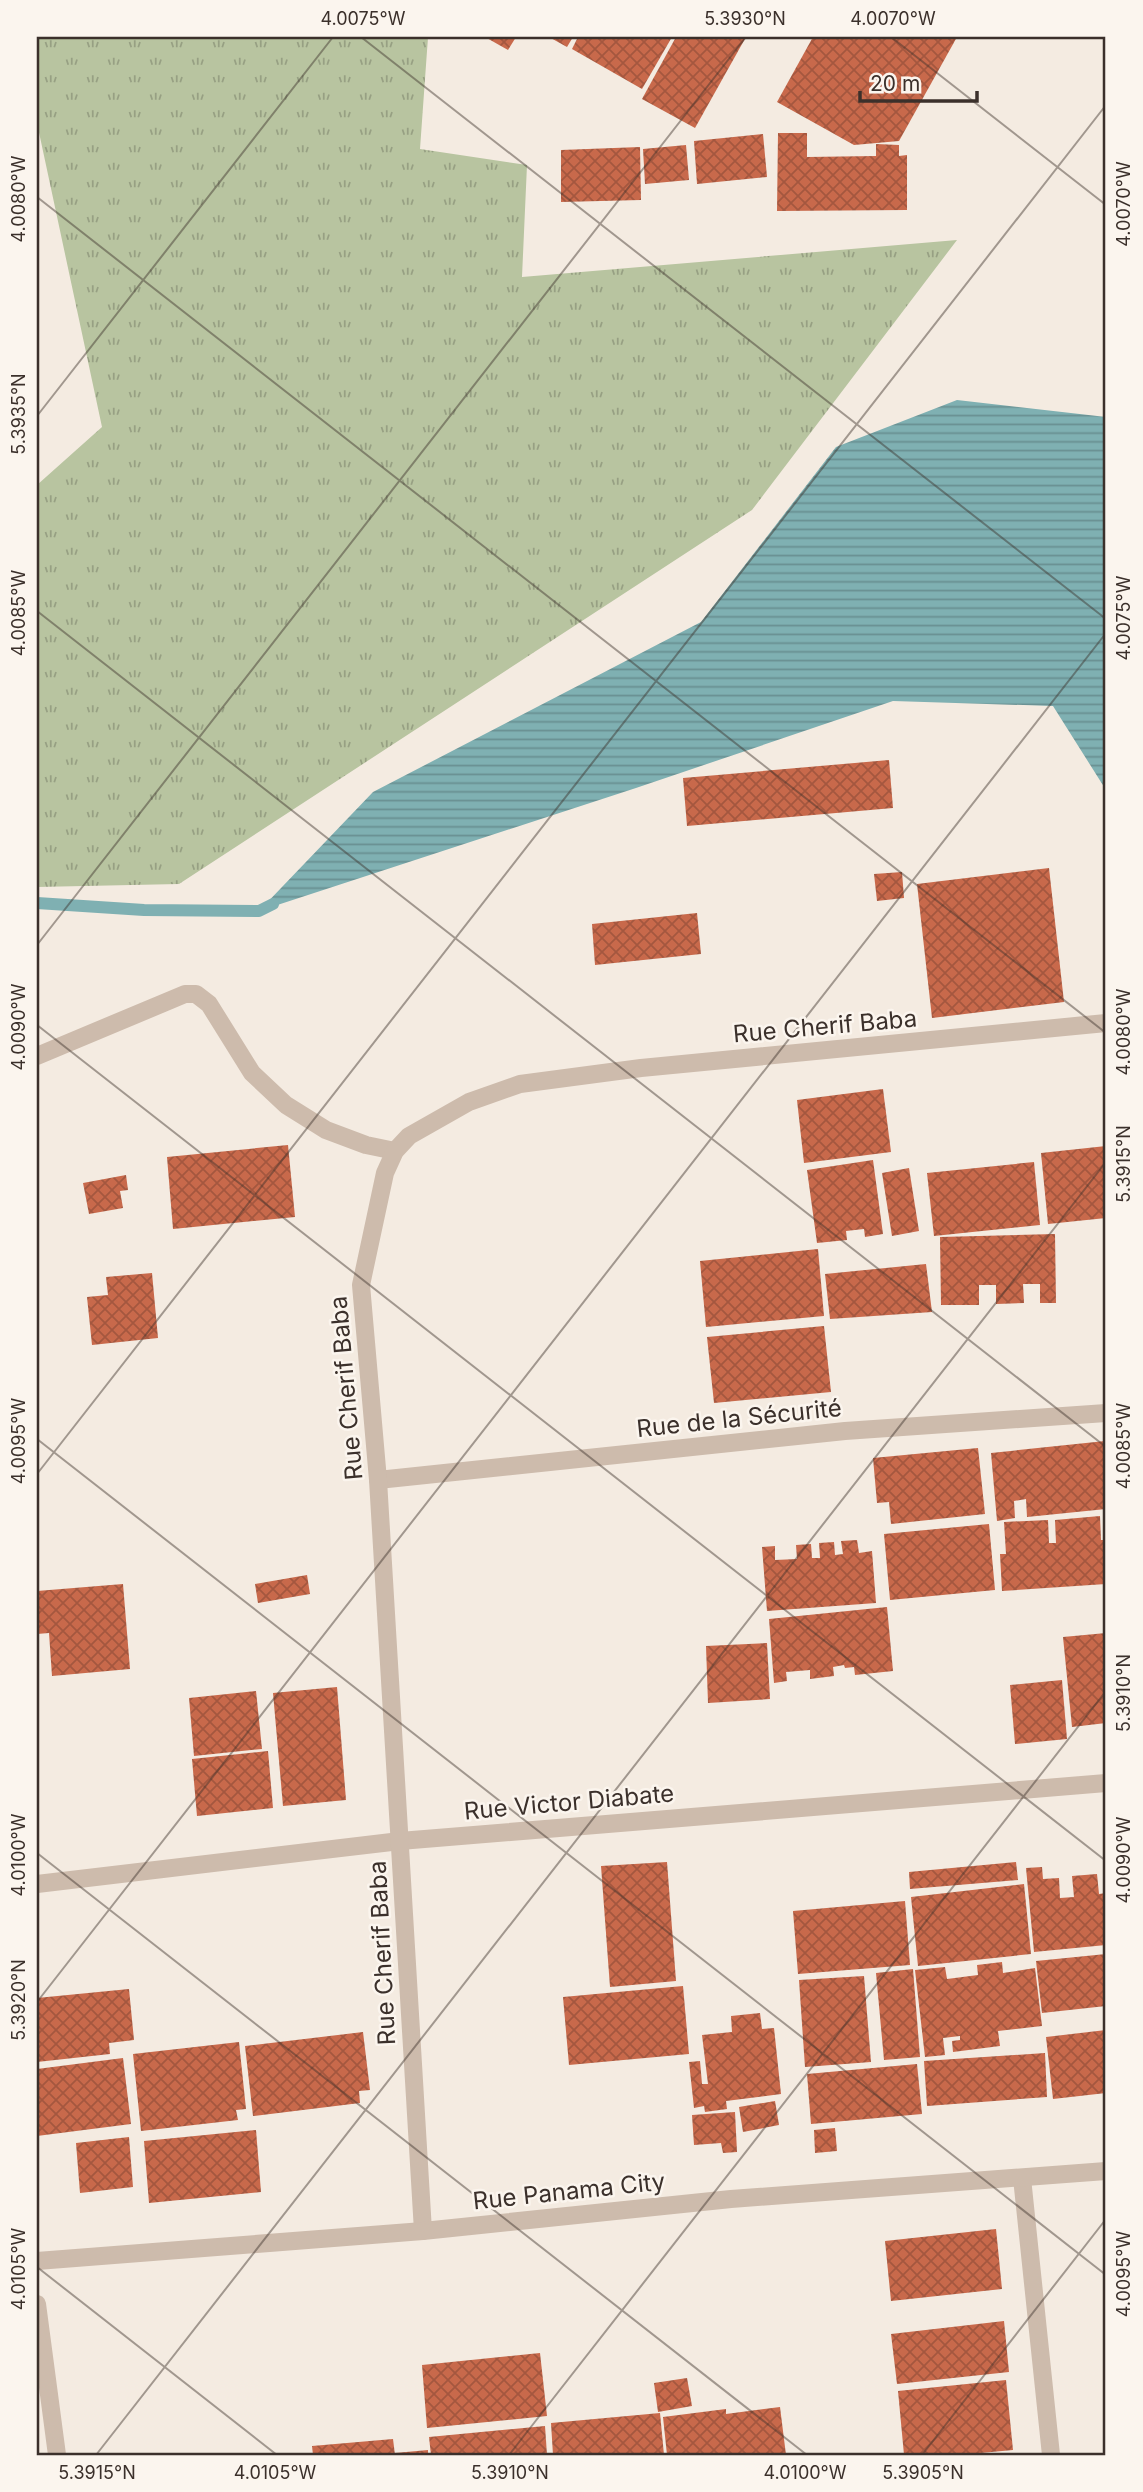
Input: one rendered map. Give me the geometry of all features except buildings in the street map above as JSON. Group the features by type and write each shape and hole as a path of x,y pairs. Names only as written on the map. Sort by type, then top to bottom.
{"street":[{"path":"37,1056 185,993 196,994 209,1004 252,1073 286,1105 326,1130 366,1145 395,1151"},
{"name":"Rue Cherif Baba","path":"423,2231 379,1480 361,1285 385,1173 395,1151 409,1136 469,1102 520,1084 641,1068 1106,1023"},
{"name":"Rue de la Sécurité","path":"379,1480 845,1431 1106,1413"},
{"name":"Rue Victor Diabate","path":"37,1884 400,1841 1106,1783"},
{"name":"Rue Panama City","path":"37,2261 423,2231 732,2199 1106,2171"},
{"path":"1022,2178 1051,2455"},
{"path":"37,2304 57,2455"}],"green space":[{"path":"37,37 428,37 420,149 527,165 522,277 957,240 752,510 179,884 37,887 37,485 102,427 37,123"}],"water":[{"path":"957,400 1106,417 1106,790 1053,706 893,701 259,911 373,792 701,622 836,447"}],"waterway":[{"path":"37,903 144,910 259,911 273,904"}]}
